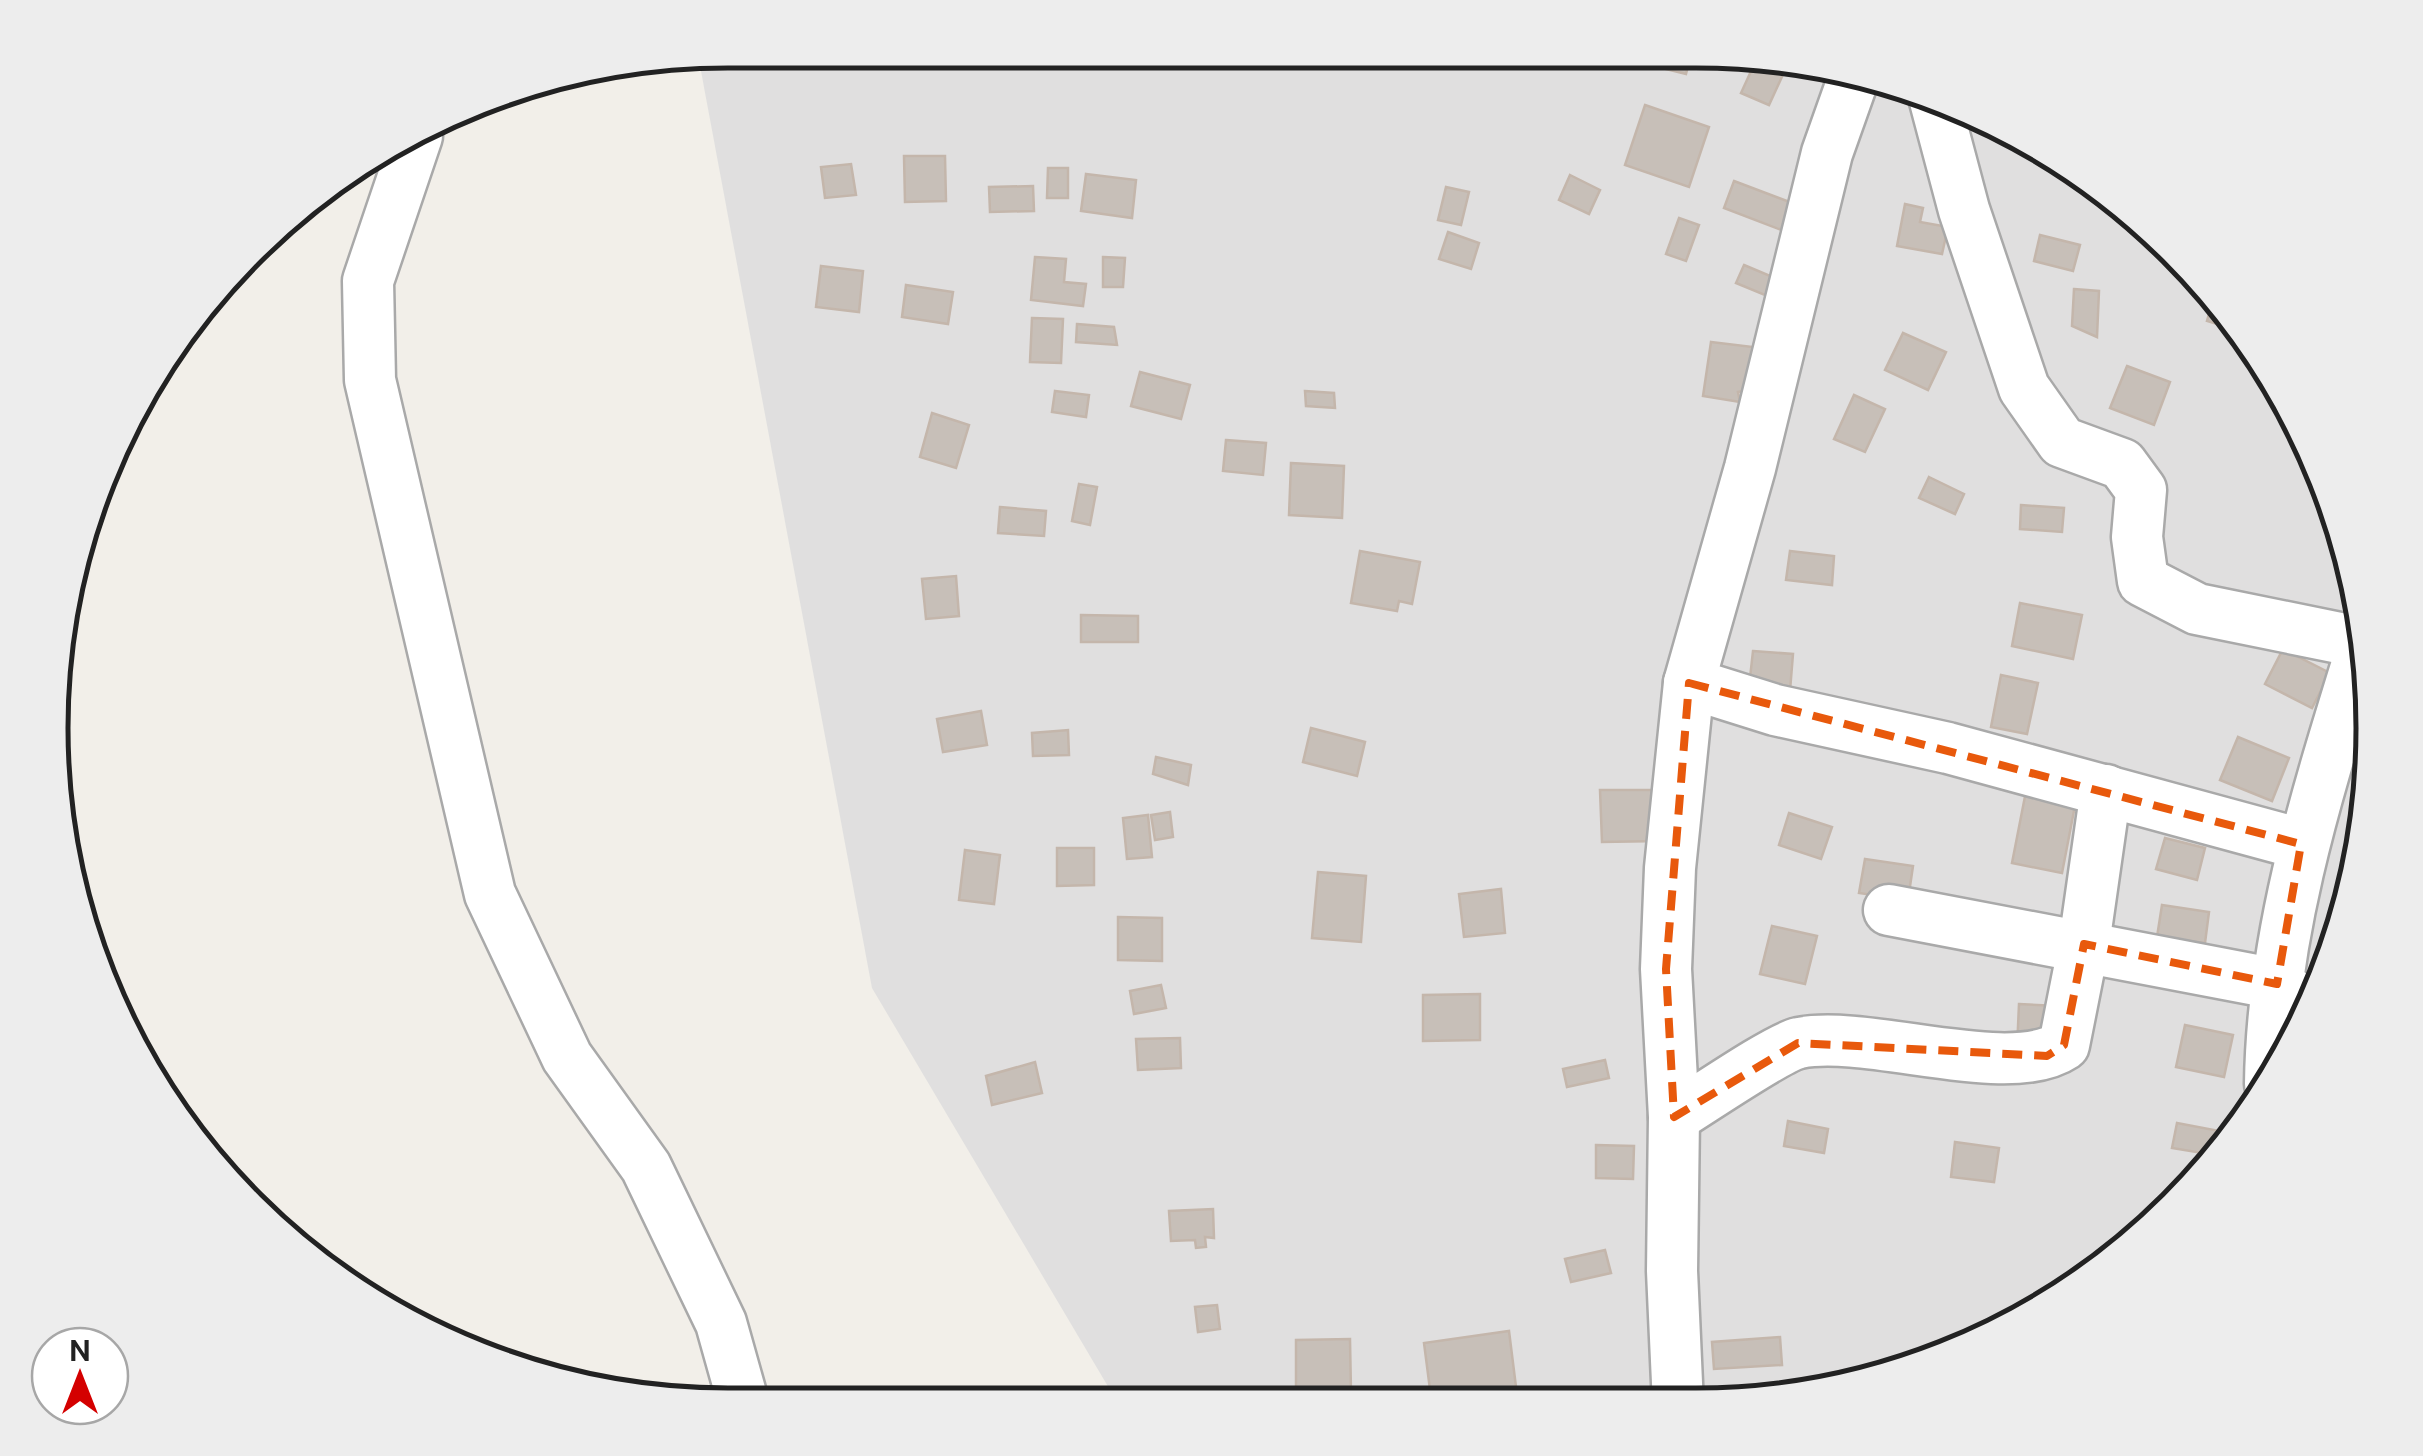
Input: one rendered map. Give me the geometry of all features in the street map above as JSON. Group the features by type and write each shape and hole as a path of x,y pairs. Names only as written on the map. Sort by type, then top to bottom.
{"street":[{"path":"1677,1388 1672,1271 1674,1117 1666,970 1670,868 1689,683 1750,468 1827,154 1851,86"},
{"path":"1939,115 1964,210 2024,388 2062,442 2122,464 2141,490 2137,537 2144,580 2197,609 2350,639"},
{"path":"413,148 368,281 370,380 396,505 490,894 567,1057 646,1167 721,1324 739,1388"},
{"path":"1890,910 2084,944 2294,996 2301,844 2353,677"},
{"path":"1689,683 1775,710 1948,748 2301,844"},
{"path":"1674,1117 1798,1043 2020,1059 2047,1056 2064,1045 2084,944 2106,790"}],"highlighted area":[{"path":"1689,683 2301,844 2277,984 2084,944 2064,1045 2047,1056 1798,1043 1674,1117 1666,969"}],"shaded area":[{"path":"1695,68 1781,73 1866,90 1948,118 2025,156 2097,204 2162,261 2219,326 2267,398 2305,475 2333,557 2343,599 2354,685 2356,728 2350,814 2333,899 2320,940 2305,981 2267,1058 2192,1163 2097,1252 1987,1320 1866,1366 1824,1376 1738,1387 1109,1388 872,988 701,69"}],"building":[{"path":"1662,68 1688,68 1686,74"},
{"path":"1751,70 1784,73 1769,105 1741,93"},
{"path":"1645,105 1709,127 1689,187 1625,165"},
{"path":"904,156 945,156 946,201 905,202"},
{"path":"851,164 856,195 825,198 821,167"},
{"path":"1048,168 1068,168 1068,198 1047,198"},
{"path":"1086,174 1136,180 1132,218 1081,211"},
{"path":"1570,175 1600,190 1589,214 1559,200"},
{"path":"1734,181 1795,204 1784,231 1724,208"},
{"path":"1033,186 1034,211 990,212 989,187"},
{"path":"1446,187 1469,192 1461,225 1438,220"},
{"path":"1905,204 1923,208 1920,222 1948,227 1942,254 1897,246"},
{"path":"1679,218 1699,225 1686,261 1666,254"},
{"path":"1448,232 1479,243 1471,269 1439,259"},
{"path":"2040,235 2080,245 2073,271 2034,261"},
{"path":"1035,257 1066,259 1064,282 1086,284 1083,306 1031,300"},
{"path":"1103,257 1125,258 1123,287 1103,287"},
{"path":"1744,265 1780,280 1772,298 1736,283"},
{"path":"821,266 863,271 859,312 816,307"},
{"path":"906,285 953,292 948,324 902,317"},
{"path":"2074,289 2099,291 2097,337 2072,326"},
{"path":"1032,318 1063,319 1061,363 1030,362"},
{"path":"1077,324 1114,327 1117,345 1076,342"},
{"path":"1903,333 1946,352 1928,390 1885,370"},
{"path":"1711,342 1753,347 1747,390 1738,392 1740,402 1703,396"},
{"path":"2127,366 2170,382 2154,425 2110,408"},
{"path":"1140,372 1190,385 1181,419 1131,406"},
{"path":"1055,391 1089,395 1086,417 1052,412"},
{"path":"1305,391 1334,393 1335,408 1306,406"},
{"path":"1854,395 1885,409 1865,452 1834,439"},
{"path":"932,413 969,425 956,468 920,457"},
{"path":"1226,440 1266,443 1263,475 1223,471"},
{"path":"1291,463 1344,466 1342,518 1289,515"},
{"path":"1929,477 1964,494 1955,514 1919,498"},
{"path":"1079,484 1097,487 1090,525 1072,521"},
{"path":"2021,505 2064,508 2062,532 2020,529"},
{"path":"1000,507 1046,511 1044,536 998,533"},
{"path":"1360,551 1420,562 1412,604 1399,601 1397,611 1351,603"},
{"path":"1790,551 1834,556 1832,585 1786,580"},
{"path":"956,576 959,616 926,619 922,579"},
{"path":"2020,603 2082,615 2073,659 2012,646"},
{"path":"1081,615 1138,616 1138,642 1081,642"},
{"path":"2283,649 2330,673 2312,708 2265,684"},
{"path":"1753,651 1793,654 1790,691 1749,687"},
{"path":"2001,675 2038,683 2027,734 1991,727"},
{"path":"981,711 987,745 943,752 937,719"},
{"path":"1311,728 1365,742 1357,776 1303,762"},
{"path":"1068,730 1069,755 1033,756 1032,733"},
{"path":"2238,737 2289,758 2272,801 2220,780"},
{"path":"1156,757 1191,765 1188,785 1153,774"},
{"path":"2028,781 2078,790 2062,873 2012,863"},
{"path":"1600,790 1659,790 1661,841 1602,842"},
{"path":"1170,812 1173,837 1155,840 1151,815"},
{"path":"1789,813 1832,827 1821,859 1779,845"},
{"path":"1148,815 1152,857 1127,859 1123,818"},
{"path":"2165,838 2205,848 2197,880 2156,869"},
{"path":"1057,848 1094,848 1094,885 1057,886"},
{"path":"965,850 1000,855 994,904 959,900"},
{"path":"1865,859 1913,866 1908,900 1859,893"},
{"path":"1318,872 1366,876 1361,942 1312,938"},
{"path":"1501,889 1505,933 1464,937 1459,894"},
{"path":"2162,905 2209,912 2205,943 2157,937"},
{"path":"1118,917 1162,918 1162,961 1118,960"},
{"path":"1772,926 1817,936 1805,984 1760,974"},
{"path":"1161,985 1166,1008 1134,1014 1130,991"},
{"path":"1480,994 1480,1040 1423,1041 1423,995"},
{"path":"2019,1004 2057,1006 2054,1051 2017,1049"},
{"path":"2185,1025 2233,1035 2224,1077 2176,1067"},
{"path":"1180,1038 1181,1068 1138,1070 1136,1039"},
{"path":"1605,1060 1609,1078 1567,1087 1563,1069"},
{"path":"1035,1062 1042,1093 992,1105 986,1076"},
{"path":"1788,1121 1828,1129 1824,1153 1784,1146"},
{"path":"2177,1123 2218,1131 2200,1153 2172,1148"},
{"path":"1955,1142 1999,1148 1994,1182 1951,1177"},
{"path":"1596,1145 1634,1146 1633,1179 1596,1178"},
{"path":"1213,1209 1214,1238 1205,1237 1206,1247 1196,1248 1195,1240 1171,1241 1169,1211"},
{"path":"1605,1250 1611,1273 1571,1282 1565,1259"},
{"path":"1217,1305 1220,1329 1198,1332 1195,1307"},
{"path":"1509,1331 1516,1388 1430,1388 1424,1343"},
{"path":"1780,1337 1782,1365 1714,1369 1712,1342"},
{"path":"1350,1339 1351,1388 1296,1388 1296,1340"}]}
